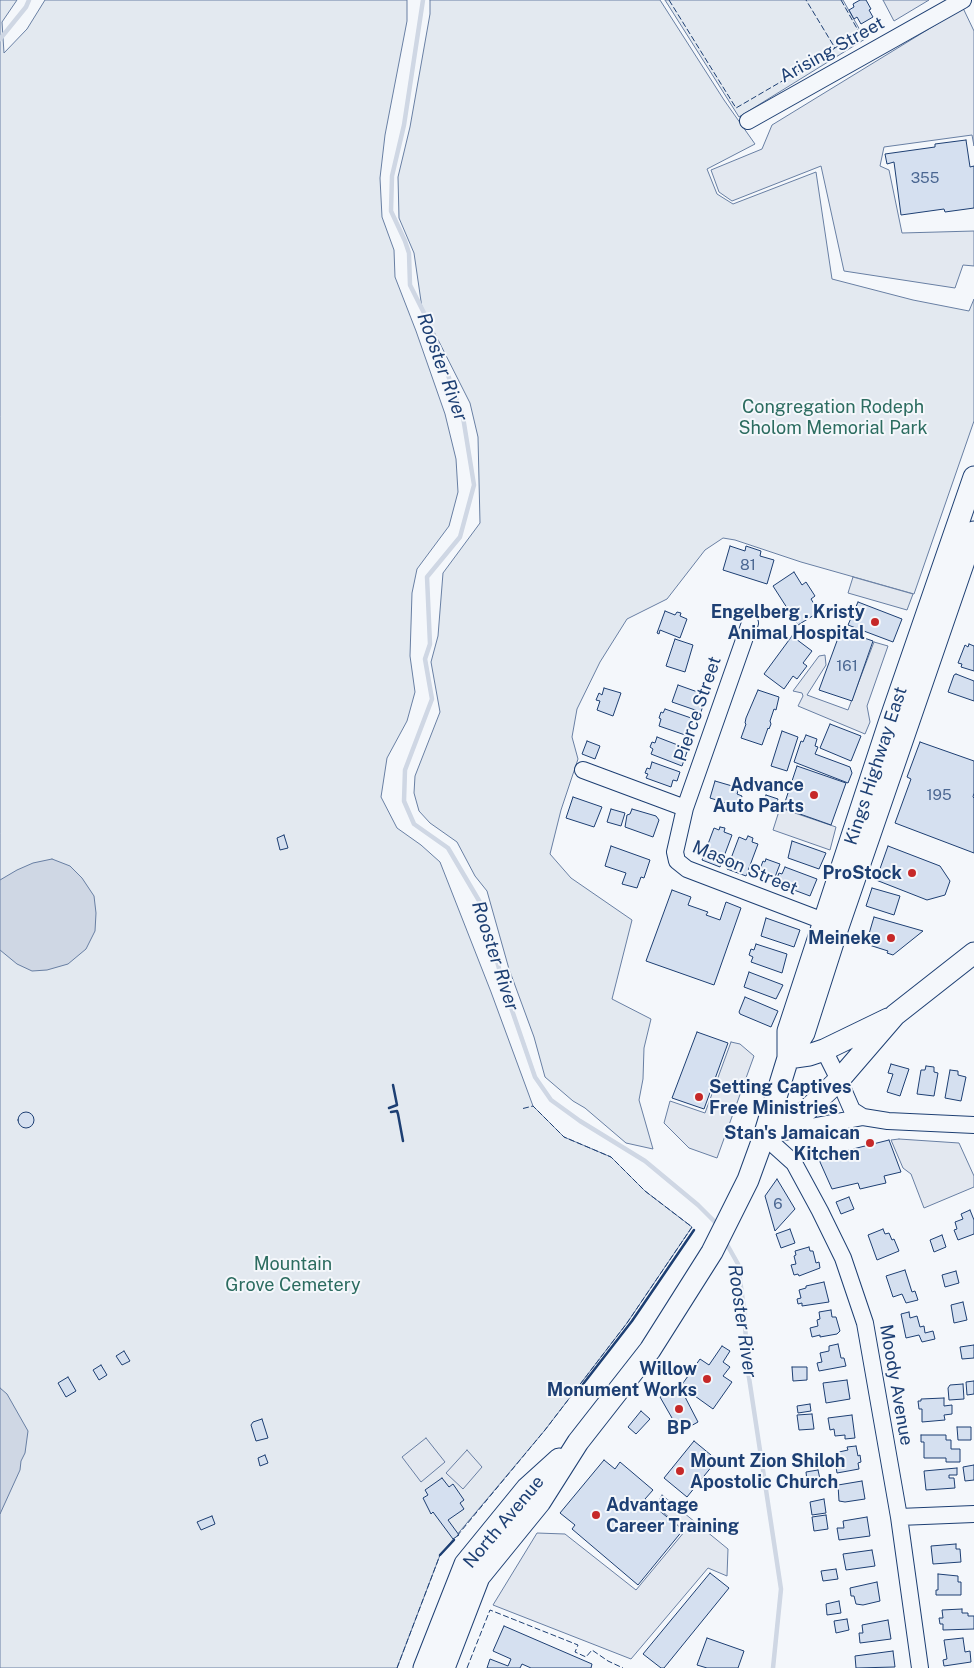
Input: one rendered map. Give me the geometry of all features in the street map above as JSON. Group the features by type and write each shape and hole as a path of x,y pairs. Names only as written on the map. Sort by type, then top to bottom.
{"main road":[{"name":"Kings Highway East","path":"712,1252 748,1180 788,1058 804,1033 831,924 974,476"},
{"name":"Kings Highway East","path":"831,924 974,532"},
{"path":"764,1136 805,1112 840,1080 895,1015 974,953"},
{"path":"788,1058 809,1055 824,1050 895,1015"},
{"name":"North Avenue","path":"444,1668 479,1577 540,1502 578,1442 650,1350 712,1252"},
{"name":"North Avenue","path":"424,1668 465,1564 527,1488 578,1442"}],"street":[{"name":"Arising Street","path":"748,121 963,0"},
{"name":"Pierce Street","path":"685,808 750,623"},
{"path":"583,770 685,808"},
{"name":"Mason Street","path":"685,808 675,852 678,861 688,869 831,924"},
{"path":"824,1050 840,1080 852,1110 863,1117"},
{"path":"764,1136 863,1117 973,1127"},
{"name":"Moody Avenue","path":"764,1136 794,1163 843,1258 866,1323 899,1517 920,1668"},
{"path":"899,1517 974,1514"}],"green space":[{"name":"Mountain Grove Cemetery","path":"0,0 17,0 2,22 4,53 27,29 45,0 407,0 407,21 385,135 380,178 382,217 394,250 395,277 445,414 456,459 458,492 449,526 417,569 412,593 410,656 415,692 407,721 387,758 381,797 397,828 421,845 440,862 533,1106 564,1137 611,1157 645,1191 692,1227 627,1323 545,1430 440,1555 397,1668 0,1668"},
{"name":"Congregation Rodeph Sholom Memorial Park","path":"430,0 660,0 724,100 755,144 707,169 717,194 733,204 816,172 832,279 913,300 969,311 974,299 974,421 914,594 723,538 705,550 667,599 627,619 600,662 577,709 572,737 578,759 561,810 550,854 571,878 632,920 612,999 651,1019 644,1048 643,1079 639,1100 653,1149 626,1143 545,1077 534,1037 509,969 487,891 475,876 457,842 430,823 419,811 414,793 415,776 440,712 431,662 438,636 443,573 480,523 478,437 470,403 422,308 414,253 399,218 398,177 410,127 430,14"},
{"path":"665,0 843,0 865,39 739,117"}],"shaded area":[{"path":"883,0 929,0 894,21"},
{"path":"963,8 974,31 974,146 972,135 884,147 880,166 889,170 902,233 974,231 974,266 963,265 955,288 844,271 821,166 732,201 719,192 711,170 762,149 772,125"},
{"path":"853,577 913,594 907,610 848,593"},
{"path":"874,642 888,646 867,706 870,722 865,734 798,706 803,696 802,693 793,691 819,656 825,655 826,665 807,695 848,710"},
{"path":"780,808 836,827 830,850 773,830"},
{"path":"52,859 70,866 82,878 94,896 96,913 95,931 86,949 68,964 47,970 32,971 17,964 0,950 0,880 33,863"},
{"path":"731,1042 740,1044 754,1056 717,1158 689,1148 664,1123 670,1101 705,1113"},
{"path":"891,1140 959,1143 974,1176 974,1187 924,1208 911,1174 903,1168"},
{"path":"0,1388 7,1394 28,1431 20,1470 0,1514"},
{"path":"426,1438 445,1462 421,1482 402,1457"},
{"path":"467,1450 482,1467 463,1489 446,1473"},
{"path":"662,1495 728,1549 727,1576 708,1568 631,1659 493,1605 537,1533 565,1534 636,1590 685,1531 656,1506"}],"building":[{"path":"860,0 866,0 873,17 861,24 857,17 854,19 849,10 854,7 853,4"},
{"path":"966,140 970,167 974,166 974,208 945,212 944,209 901,215 894,162 887,164 885,154 935,147 935,144"},
{"path":"730,546 745,551 746,546 761,551 760,556 774,560 767,584 723,570"},
{"path":"794,572 802,585 806,582 815,596 811,599 819,612 798,625 773,586"},
{"name":"Engelberg . Kristy Animal Hospital","path":"858,602 902,619 893,642 848,625"},
{"path":"665,611 675,615 677,612 681,613 680,616 687,619 680,638 660,630 659,634 657,633"},
{"path":"841,630 873,641 852,701 819,690"},
{"path":"792,636 812,651 803,663 807,666 797,679 793,676 784,689 764,674"},
{"path":"675,639 693,645 685,672 666,666"},
{"path":"969,644 974,646 974,671 961,667 962,664 958,663 965,645 968,647"},
{"path":"956,674 974,681 974,701 948,692"},
{"path":"678,685 706,695 701,712 672,702"},
{"path":"604,688 621,693 613,716 597,710 600,701 596,700 599,693 602,695"},
{"path":"758,690 779,697 776,710 774,709 770,721 771,724 762,745 741,738 746,718"},
{"path":"665,709 694,719 688,736 659,726 661,712 663,713"},
{"path":"830,724 861,736 851,761 820,748"},
{"path":"782,731 798,737 787,771 771,766"},
{"path":"806,735 817,739 815,746 818,747 815,754 850,767 852,773 848,783 794,762 801,741 803,742"},
{"path":"657,737 688,749 682,766 651,754 653,749 650,747 652,742 655,743"},
{"path":"587,741 600,746 595,759 582,754"},
{"path":"920,742 974,761 974,853 895,823 911,779 907,777"},
{"path":"652,762 680,772 677,781 673,780 671,787 646,778 648,774 645,773 647,768 650,769"},
{"name":"Advance Auto Parts","path":"797,766 846,783 831,825 783,808"},
{"path":"715,781 739,788 737,794 742,796 739,807 710,798"},
{"path":"766,795 778,799 775,808 763,804"},
{"path":"573,797 602,807 594,827 566,818"},
{"path":"611,809 625,813 621,826 607,822"},
{"path":"632,809 656,816 659,820 653,837 625,827 627,815 630,814"},
{"path":"720,827 725,828 724,832 732,835 720,867 702,860 714,828 719,830"},
{"path":"284,835 288,848 280,850 277,838"},
{"path":"748,836 753,838 752,842 758,844 746,876 727,869 739,837 746,840"},
{"path":"792,841 826,853 819,869 788,858"},
{"path":"611,846 650,860 644,878 641,877 637,888 622,884 626,873 605,866"},
{"name":"ProStock","path":"888,846 940,866 950,881 945,895 927,900 876,880"},
{"path":"766,859 780,864 775,877 760,869 763,861 765,862"},
{"path":"785,867 817,879 810,896 778,884 780,879 777,878 779,873 782,874"},
{"path":"872,888 900,896 894,915 866,906"},
{"path":"672,890 691,897 688,905 708,912 706,915 720,920 726,902 741,908 714,985 646,961"},
{"name":"Meineke","path":"874,917 923,931 893,955 887,953 888,951 866,944"},
{"path":"766,918 800,930 794,947 761,936"},
{"path":"756,944 787,954 782,973 751,962 753,957 749,955 751,949 754,950"},
{"path":"749,972 783,985 776,999 744,987"},
{"path":"745,997 778,1011 771,1027 740,1014 739,1012"},
{"path":"697,1032 728,1043 704,1109 672,1098"},
{"path":"891,1064 909,1069 900,1096 887,1092 893,1074 888,1073"},
{"path":"926,1066 934,1067 934,1072 938,1073 934,1096 917,1094 921,1070 925,1070"},
{"path":"950,1070 958,1071 958,1075 966,1077 961,1101 945,1098"},
{"path":"26,1112 34,1120 26,1128 18,1120"},
{"path":"889,1140 901,1172 884,1176 886,1183 860,1189 858,1183 832,1189 820,1162 821,1157"},
{"path":"777,1179 795,1209 775,1231 765,1196"},
{"path":"849,1197 854,1209 841,1214 836,1202"},
{"path":"970,1210 974,1220 974,1234 958,1240 954,1230 957,1229 955,1222 963,1219 961,1214"},
{"path":"790,1229 795,1243 781,1248 776,1234"},
{"path":"883,1229 885,1234 889,1233 892,1240 894,1239 899,1251 877,1260 868,1235"},
{"path":"942,1235 946,1247 934,1252 930,1240"},
{"path":"809,1247 810,1251 813,1251 816,1263 819,1262 820,1268 799,1276 798,1274 794,1275 791,1265 796,1264 795,1251"},
{"path":"905,1270 912,1292 915,1291 918,1300 906,1303 902,1294 893,1297 886,1276"},
{"path":"956,1271 959,1283 945,1287 942,1275"},
{"path":"824,1282 829,1302 802,1306 802,1303 798,1304 797,1299 801,1298 799,1290 806,1288 806,1286"},
{"path":"963,1302 967,1320 954,1323 951,1305"},
{"path":"831,1310 832,1317 836,1317 840,1331 837,1334 812,1337 810,1328 818,1326 819,1312"},
{"path":"909,1312 910,1318 917,1316 920,1327 924,1326 925,1333 933,1331 935,1339 922,1342 919,1335 906,1338 901,1314"},
{"path":"838,1344 841,1358 844,1358 846,1366 819,1371 817,1363 822,1362 820,1353 829,1351 829,1346"},
{"path":"974,1345 974,1358 962,1359 960,1347"},
{"name":"Willow Monument Works","path":"722,1346 730,1351 723,1362 730,1367 723,1376 732,1382 713,1409 681,1386 700,1359 709,1365"},
{"path":"124,1351 130,1361 122,1365 116,1356"},
{"path":"101,1365 107,1375 99,1380 93,1370"},
{"path":"792,1367 807,1367 807,1380 793,1381"},
{"path":"68,1377 76,1391 66,1397 58,1383"},
{"path":"847,1380 850,1399 826,1403 823,1383"},
{"path":"974,1381 974,1394 967,1395 966,1382"},
{"path":"963,1384 964,1399 949,1400 948,1388 950,1385"},
{"name":"BP","path":"677,1387 681,1397 684,1395 698,1422 680,1432 660,1397"},
{"path":"944,1398 944,1406 952,1405 952,1414 944,1415 945,1420 922,1422 922,1409 919,1409 918,1401 921,1401 921,1399"},
{"path":"810,1404 811,1411 798,1413 797,1406"},
{"name":"BP","path":"641,1411 650,1419 636,1434 628,1427"},
{"path":"812,1414 814,1429 799,1430 797,1415"},
{"path":"852,1415 855,1438 845,1439 845,1435 835,1436 834,1429 830,1430 828,1418"},
{"path":"262,1419 268,1438 256,1441 251,1425 253,1422"},
{"path":"957,1427 971,1427 971,1440 958,1440"},
{"path":"921,1435 946,1435 946,1440 951,1440 951,1449 960,1449 960,1462 946,1462 946,1458 924,1458 924,1442 921,1442"},
{"path":"694,1441 717,1460 687,1497 664,1478"},
{"path":"856,1446 861,1462 858,1463 859,1469 837,1473 836,1467 842,1466 839,1452 848,1450 847,1447"},
{"path":"265,1455 268,1463 260,1466 258,1458"},
{"path":"604,1460 615,1469 620,1462 653,1490 645,1499 683,1530 638,1585 572,1529 575,1525 560,1513"},
{"path":"974,1465 974,1480 965,1481 963,1467"},
{"path":"957,1468 957,1475 949,1475 949,1478 954,1478 955,1488 926,1490 924,1471"},
{"path":"818,1470 820,1479 807,1481 806,1472"},
{"path":"442,1478 449,1487 453,1484 464,1500 460,1503 464,1509 448,1520 459,1535 453,1539 433,1512 431,1514 423,1498 428,1495 425,1490"},
{"path":"862,1481 865,1499 839,1501 838,1485"},
{"path":"824,1499 826,1513 812,1515 810,1502"},
{"path":"826,1515 828,1529 814,1531 812,1517"},
{"path":"212,1516 215,1524 201,1530 197,1522"},
{"path":"867,1517 870,1536 839,1540 837,1528 844,1528 843,1521"},
{"path":"956,1544 956,1549 960,1549 961,1562 933,1564 931,1546"},
{"path":"872,1550 875,1566 846,1570 843,1554"},
{"path":"836,1569 838,1579 823,1581 821,1571"},
{"path":"710,1573 729,1588 664,1668 661,1668 643,1654"},
{"path":"938,1574 958,1576 958,1582 961,1582 961,1595 936,1595 936,1590 938,1590"},
{"path":"877,1582 880,1601 863,1605 856,1604 854,1596 851,1596 850,1588"},
{"path":"839,1601 841,1613 827,1615 826,1604"},
{"path":"962,1609 962,1613 974,1616 974,1629 943,1630 943,1624 940,1624 939,1618 943,1618 942,1610"},
{"path":"847,1619 849,1630 836,1633 834,1621"},
{"path":"888,1620 891,1639 860,1643 859,1633 863,1633 862,1625"},
{"path":"504,1626 592,1664 591,1668 531,1668 522,1664 520,1668 487,1668 490,1659 508,1666 511,1659 493,1651"},
{"path":"707,1638 744,1651 738,1668 707,1668 697,1665"},
{"path":"963,1638 965,1652 970,1651 971,1662 944,1666 943,1660 947,1659 944,1640"},
{"path":"893,1651 895,1667 856,1668 855,1656"}],"waterway":[{"name":"Rooster River","path":"0,39 26,7 29,0"},
{"name":"Rooster River","path":"423,0 404,125 392,176 391,211 409,253 410,285 430,325 463,417 474,485 460,537 427,577 430,644 425,659 432,699 405,770 404,801 414,824 448,848 481,904 505,990 535,1077 551,1100 580,1121 645,1161 698,1205 718,1227"},
{"name":"Rooster River","path":"725,1241 738,1264 744,1310 748,1371 781,1589 773,1668"}],"fence":[{"path":"669,0 736,108 835,48 806,0"},
{"path":"835,48 859,32 841,0"},
{"path":"457,1536 545,1430 627,1323 692,1227 645,1191 611,1157 564,1137 533,1106 521,1109"},
{"path":"397,1668 440,1555"},
{"path":"467,1668 490,1610 578,1645 575,1652 586,1657 592,1650 623,1668"}],"wall":[{"path":"389,1108 397,1105 393,1085"},
{"path":"391,1112 397,1111 403,1141"},
{"path":"580,1388 632,1321 694,1230"},
{"path":"440,1555 454,1540"}],"place":[{"name":"Engelberg . Kristy Animal Hospital","path":"875,622"},
{"name":"Advance Auto Parts","path":"814,795"},
{"name":"ProStock","path":"912,873"},
{"name":"Meineke","path":"891,938"},
{"name":"Setting Captives Free Ministries","path":"699,1097"},
{"name":"Stan's Jamaican Kitchen","path":"870,1143"},
{"name":"Willow Monument Works","path":"707,1379"},
{"name":"BP","path":"679,1409"},
{"name":"Mount Zion Shiloh Apostolic Church","path":"680,1471"},
{"name":"Advantage Career Training","path":"596,1515"}]}
